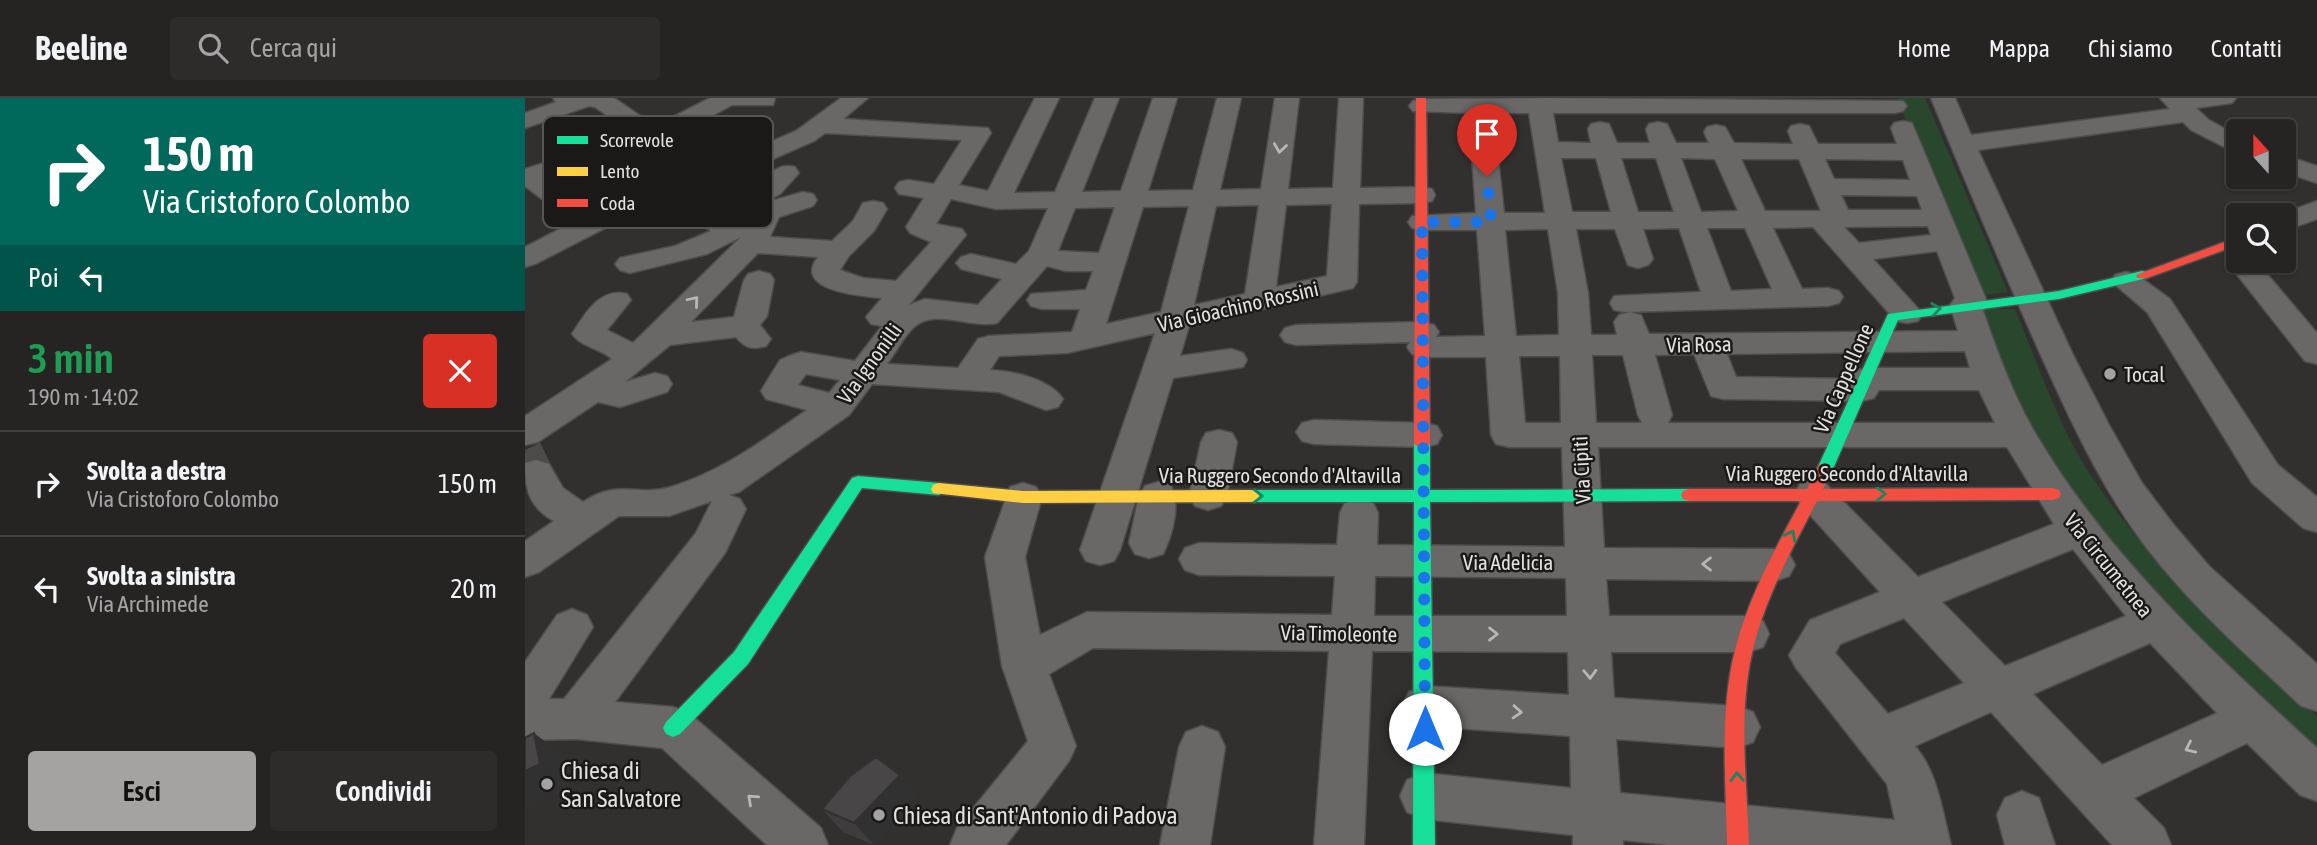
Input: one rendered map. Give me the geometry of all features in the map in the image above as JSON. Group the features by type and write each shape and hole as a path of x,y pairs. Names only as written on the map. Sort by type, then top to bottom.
{"street":[{"path":"710,116 725,98 765,100"},
{"path":"996,201 1047,98"},
{"path":"1085,340 1131,199 1107,98"},
{"path":"873,209 864,225 825,268 825,275 859,287 900,291 912,317 925,308 986,316 1032,265 1065,200 1165,98"},
{"path":"1100,550 1175,320 1229,98"},
{"path":"1259,301 1287,98"},
{"name":"Via Gioachino Rossini","path":"969,377 989,346 1085,340 1342,282 1351,98"},
{"path":"1943,98 2031,299 2099,443 2159,535 2201,583 2317,692"},
{"path":"1963,144 2224,98"},
{"path":"525,121 575,99 601,100 625,116"},
{"path":"1424,845 1425,495 1421,102 1649,102 1900,121"},
{"path":"1481,102 1509,435 2019,435"},
{"name":"Via Cipitì","path":"1538,102 1573,293 1597,829"},
{"path":"1593,102 1627,220 1627,282 1636,344 1655,415"},
{"path":"1649,102 1719,300"},
{"path":"813,130 849,104 929,115"},
{"path":"2178,105 2226,140"},
{"path":"1703,106 1791,298"},
{"path":"1791,111 1824,187 1829,219 1852,253 1907,314 1971,317 2031,299 2126,281 2226,254"},
{"path":"1547,150 1809,151 1900,121"},
{"name":"Via Circumetnea","path":"1900,121 1943,229 1992,379 2019,435 2053,494 2079,530 2155,622 2252,719 2317,779"},
{"path":"773,137 813,130 971,146 1015,162"},
{"path":"813,130 841,148"},
{"name":"Via Ignonilli","path":"525,561 611,502 669,502 726,482 837,407 862,373 900,291 953,235 935,234 920,227 971,146"},
{"path":"2296,167 2317,175"},
{"path":"773,186 786,173"},
{"path":"527,178 543,188"},
{"path":"1824,187 1927,188"},
{"path":"908,188 996,201 1345,196 1491,222 1829,219 1943,229"},
{"path":"773,213 803,200"},
{"path":"2296,218 2317,209"},
{"path":"538,254 572,228"},
{"path":"630,264 703,247 741,228"},
{"path":"525,433 592,389 620,396 644,372 661,336 705,288 748,228"},
{"path":"771,228 839,250"},
{"path":"1852,253 1943,229"},
{"path":"971,263 1032,265 1111,262"},
{"path":"2253,273 2317,354"},
{"path":"661,336 749,332 759,280"},
{"path":"2126,281 2159,306 2265,474 2317,519"},
{"path":"1627,282 1719,300 1791,298 1825,285 1845,342"},
{"path":"1042,300 1099,299"},
{"path":"616,300 588,334 615,345 644,372"},
{"name":"Via Cappellone","path":"1738,837 1737,727 1741,666 1748,634 1775,565 1842,435 1893,317 1907,314"},
{"name":"Via Rosa","path":"1296,335 1423,339 1501,346 1882,342 1971,317"},
{"path":"1707,344 1723,387 1992,379"},
{"path":"1159,369 1231,360"},
{"path":"837,407 778,391 792,368 801,363 862,373 969,377 1020,386 1046,399"},
{"path":"1314,432 1424,435"},
{"path":"1208,496 1219,442"},
{"path":"535,474 545,496 557,506 585,519"},
{"name":"Via Ruggero Secondo d'Altavilla","path":"673,727 741,658 858,482 1023,497 2053,494"},
{"path":"1813,494 2146,845"},
{"path":"1149,543 1159,496"},
{"path":"975,845 1053,746 1024,666 1005,557 1023,497"},
{"path":"576,719 711,542 726,509"},
{"path":"1339,845 1359,513"},
{"path":"1926,845 1909,774 1811,654 1825,632 2079,530"},
{"name":"Via Adelicia","path":"1199,559 1775,565"},
{"path":"1880,739 2155,622"},
{"path":"525,699 572,627"},
{"name":"Via Timoleonte","path":"1024,666 1087,630 1352,634 1748,634"},
{"path":"1425,706 1737,727"},
{"path":"525,720 576,719 673,727 803,845"},
{"path":"2097,792 2252,719"},
{"path":"1185,845 1202,747"},
{"path":"1424,796 1597,829 1899,845"}],"green space":[{"path":"1897,98 1925,98 2008,292 1977,296"},
{"path":"1980,309 2015,309 2059,417 2092,477 2141,543 2197,604 2317,716 2317,760 2103,541 2025,420"}],"building":[{"path":"534,733 540,764 525,771 525,738"},
{"path":"876,757 900,775 854,823 822,809 850,776"}],"tunnel":[{"path":"525,450 536,473"}],"traffic: fast":[{"path":"1825,469 1893,317 2059,295 2142,275"},
{"path":"1422,444 1424,845"},
{"path":"673,728 741,658 858,482 939,489"},
{"path":"1251,496 1689,495"}],"traffic: slow":[{"path":"939,489 1023,497 1251,496"}],"traffic: jam":[{"path":"1421,98 1422,444"},
{"path":"2142,275 2226,245"},
{"path":"1738,845 1735,731 1738,686 1747,638 1765,588 1825,469"},
{"path":"1689,495 2053,494"}],"place":[{"name":"Tocal","path":"2110,374"},
{"name":"Chiesa di San Salvatore","path":"547,784"},
{"name":"Chiesa di Sant'Antonio di Padova","path":"879,815"}],"route":[{"path":"1425,729 1422,222 1491,222 1487,176"}]}
